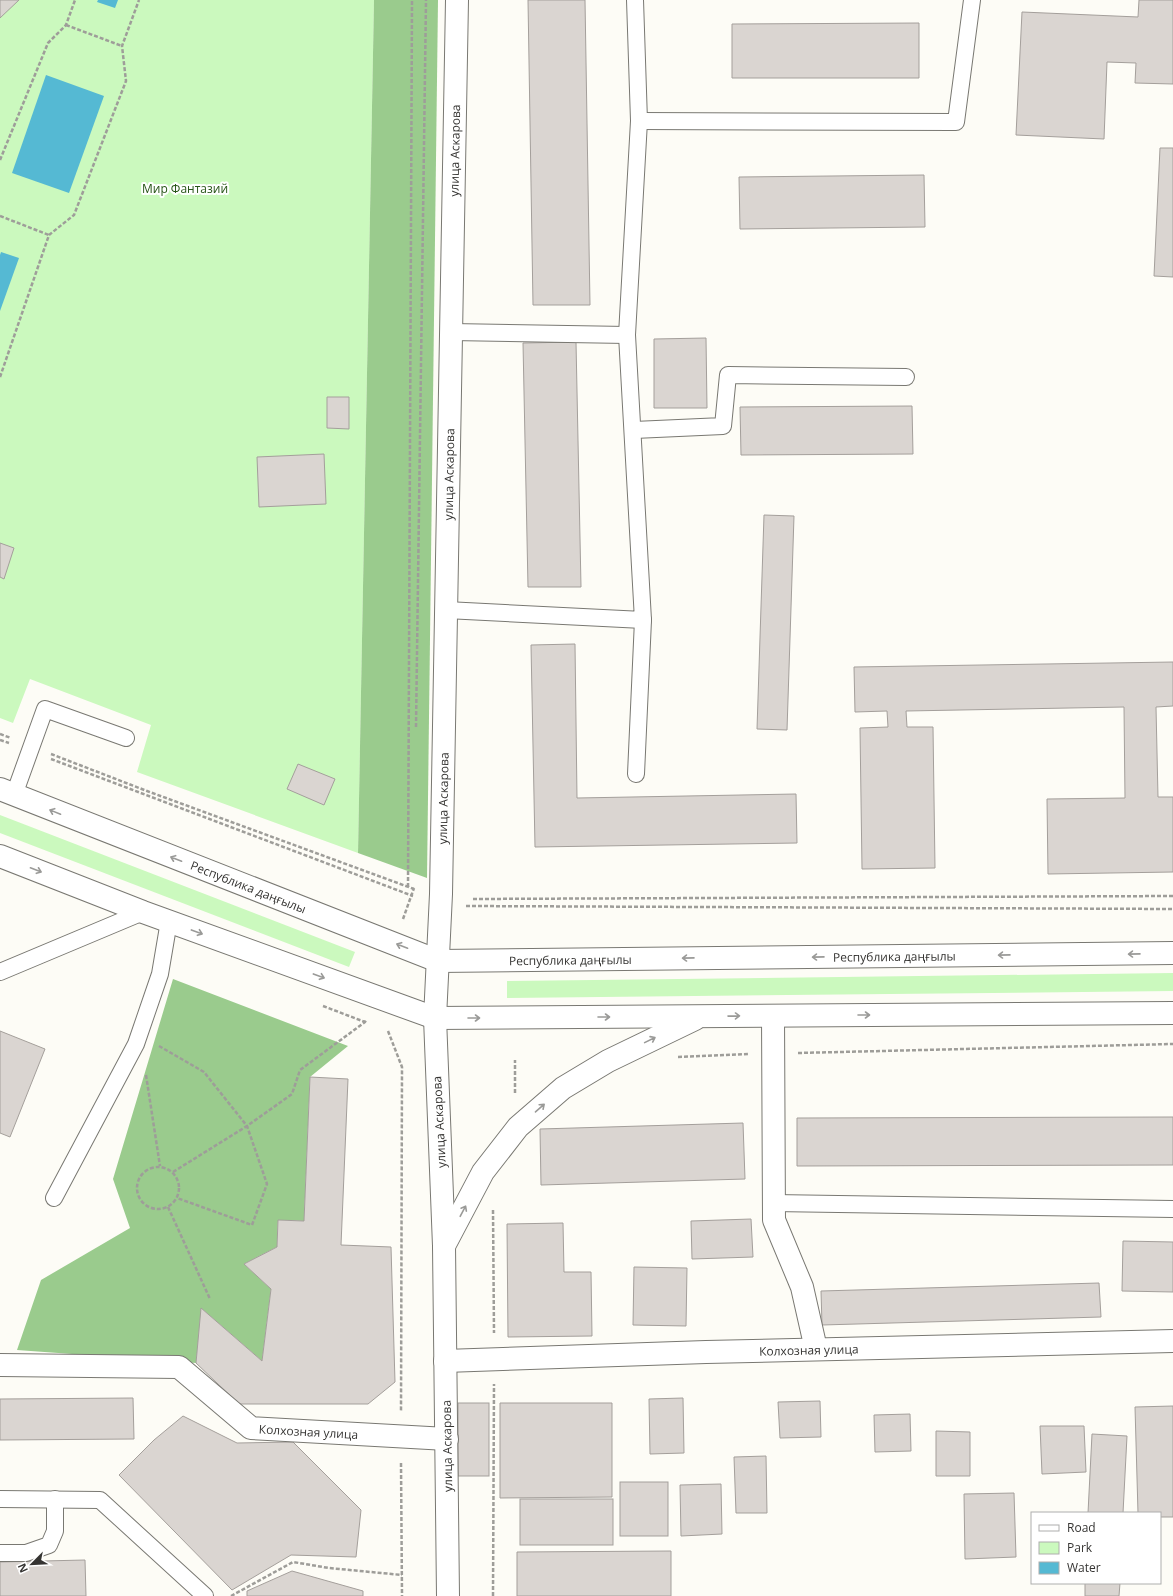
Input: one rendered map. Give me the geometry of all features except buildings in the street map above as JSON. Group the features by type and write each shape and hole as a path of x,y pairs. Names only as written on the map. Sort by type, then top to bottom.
{"main road":[{"name":"улица Аскарова","path":"448,1596 444,1246 435,1018 442,894 457,0"},
{"name":"Республика даңғылы","path":"7,792 438,960 1173,953"},
{"path":"0,856 143,912 435,1018 1173,1013"},
{"path":"444,1246 484,1172 518,1127 563,1088 608,1061 699,1016"},
{"path":"773,1016 774,1220 802,1287 816,1349"},
{"name":"Колхозная улица","path":"445,1361 816,1349 1173,1341"},
{"name":"Колхозная улица","path":"0,1365 179,1367 251,1428 447,1439"}],"lane":[{"path":"635,0 639,121 628,335 643,620 636,774"},
{"path":"639,121 956,122 972,0"},
{"path":"451,332 628,335"},
{"path":"634,430 723,426 728,374 906,377"},
{"path":"446,610 643,620"},
{"path":"7,792 31,749 45,710 126,738"},
{"path":"0,972 143,912"},
{"path":"54,1198 136,1044 160,974 169,921"},
{"path":"773,1203 1173,1208"},
{"path":"0,1499 100,1500 205,1596"},
{"path":"0,1553 26,1553 50,1545 55,1531 55,1499"}],"path":[{"path":"0,160 48,43 66,25 75,0"},
{"path":"0,377 49,235 74,215 126,81 122,46 138,0"},
{"path":"408,887 412,0"},
{"path":"416,731 426,0"},
{"path":"66,25 122,46"},
{"path":"0,216 49,235"},
{"path":"0,734 31,749 412,895"},
{"path":"0,740 31,749 414,889 414,881"},
{"path":"473,899 1173,896"},
{"path":"516,906 1173,909"},
{"path":"173,1172 247,1126 292,1094 300,1070 365,1022"},
{"path":"388,1031 402,1067 402,1596"},
{"path":"139,1035 204,1072 247,1126 267,1184 252,1225 177,1198"},
{"path":"671,1058 773,1053 1173,1044"},
{"path":"515,1060 515,1093"},
{"path":"145,1074 160,1166"},
{"path":"160,1166 173,1172 179,1184 177,1198 168,1207 154,1209 147,1206 138,1196 138,1181 146,1170 160,1166"},
{"path":"492,1202 494,1359 493,1596"},
{"path":"168,1207 210,1299"},
{"path":"231,1596 293,1562 329,1568 402,1575"}],"green space":[{"name":"Мир Фантазий","path":"0,0 374,0 358,853 137,772 151,725 30,679 13,723 0,718"},
{"path":"374,0 438,0 427,878 358,853"},
{"path":"0,815 355,952 349,967 0,833"},
{"path":"1173,973 1173,991 507,998 507,981"},
{"path":"173,979 348,1046 310,1077 304,1221 278,1220 277,1247 244,1264 271,1289 262,1361 202,1309 196,1363 17,1350 41,1280 130,1228 113,1179"}],"water":[{"path":"98,0 118,0 115,8 97,2"},
{"path":"46,75 104,96 69,193 12,173"},
{"path":"1,252 19,258 0,311 0,255"}]}
